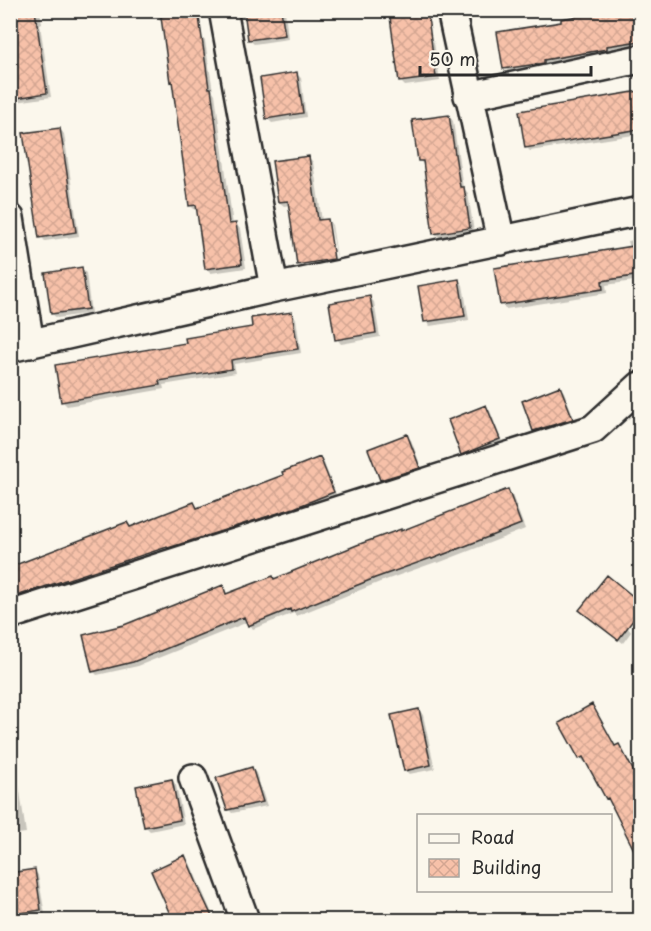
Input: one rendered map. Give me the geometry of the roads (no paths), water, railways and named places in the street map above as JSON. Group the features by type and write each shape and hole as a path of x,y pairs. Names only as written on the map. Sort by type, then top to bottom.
{"street":[{"path":"223,10 274,288"},
{"path":"451,10 501,241"},
{"path":"468,96 640,59"},
{"path":"10,218 20,346 274,288 640,211"},
{"path":"10,615 593,429 640,386"},
{"path":"193,778 245,921"}]}
